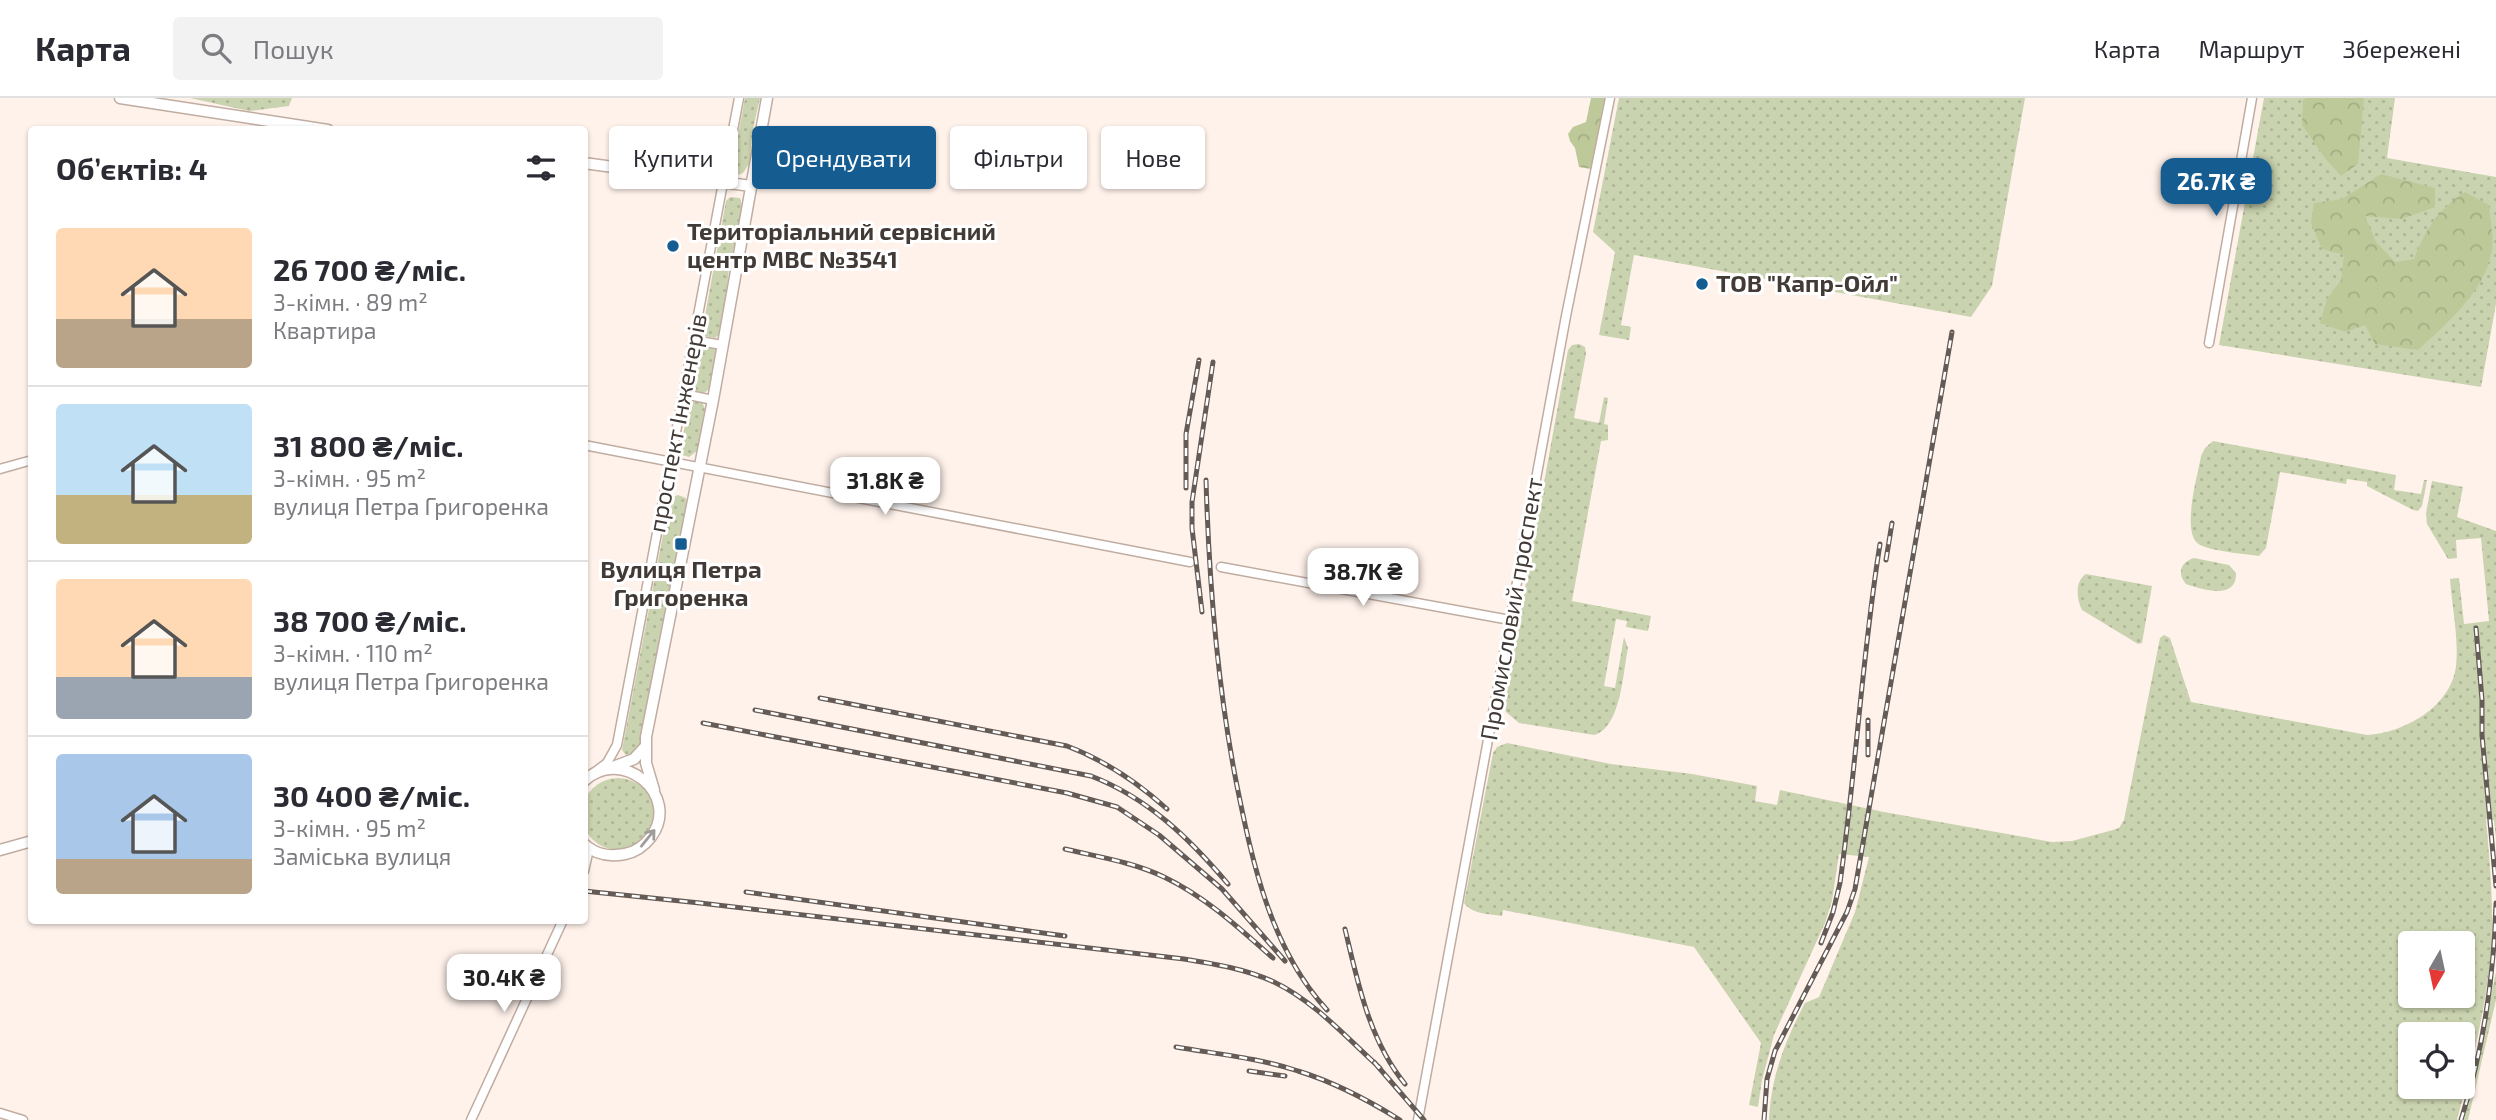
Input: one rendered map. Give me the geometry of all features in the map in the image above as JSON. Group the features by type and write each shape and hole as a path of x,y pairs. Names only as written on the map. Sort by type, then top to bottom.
{"street":[{"path":"120,98 302,126"},
{"name":"проспект Інженерів","path":"734,126 739,98"},
{"name":"проспект Інженерів","path":"588,850 616,856 632,853 646,844 655,831 659,816 659,805 648,772 645,747 713,400 767,98"},
{"name":"Промисловий проспект","path":"1418,1120 1610,98"},
{"path":"2208,343 2252,98"},
{"path":"588,164 609,166"},
{"path":"738,184 751,186"},
{"name":"проспект Інженерів","path":"588,777 607,763 617,745 722,189"},
{"path":"694,340 722,345"},
{"path":"684,394 713,400"},
{"path":"588,446 1190,562"},
{"path":"0,469 28,461"},
{"path":"1221,567 1510,620"},
{"path":"588,778 634,759 645,747"},
{"path":"609,768 635,772 654,790"},
{"path":"0,850 28,842"},
{"path":"471,1120 561,924"},
{"path":"0,1114 23,1120"}],"green space":[{"path":"190,98 292,98 289,106 249,111"},
{"path":"745,98 760,98 752,126 749,164 743,173 738,175 738,136"},
{"path":"1591,98 1606,98 1591,169 1579,167 1575,148 1568,134 1573,127 1586,122"},
{"path":"1619,98 2025,98 1992,286 1971,317 1634,255 1621,325 1631,327 1629,340 1599,335 1615,252 1593,232"},
{"path":"2264,98 2395,98 2387,158 2496,177 2496,304 2481,387 2219,345"},
{"path":"2364,98 2358,164 2341,176 2302,125 2303,100"},
{"path":"2381,174 2435,188 2435,207 2402,219 2365,216 2376,242 2395,262 2414,259 2434,221 2465,192 2489,205 2492,249 2482,279 2464,305 2418,350 2375,344 2365,325 2345,332 2320,323 2327,299 2341,280 2344,255 2322,249 2311,223 2314,203 2342,199"},
{"path":"730,197 740,198 742,214 729,268 720,334 715,338 705,336 702,332 726,201"},
{"path":"1572,345 1585,347 1586,354 1574,418 1599,423 1604,397 1608,398 1604,424 1608,425 1608,440 1601,441 1572,601 1651,616 1648,631 1626,627 1627,621 1616,619 1604,686 1615,688 1624,637 1628,648 1622,684 1610,722 1594,735 1519,723 1506,712 1504,704 1568,350"},
{"path":"704,346 717,350 711,385 703,393 691,389 699,349"},
{"path":"692,401 702,402 705,409 697,451 689,457 682,455 680,451 689,404"},
{"path":"2213,441 2396,475 2394,490 2421,494 2424,480 2427,480 2422,506 2418,511 2413,510 2367,486 2367,482 2347,479 2346,484 2280,472 2266,548 2259,556 2205,547 2194,539 2191,517 2201,456"},
{"path":"2432,481 2463,487 2457,517 2496,531 2496,840 2494,820 2486,819 2492,927 2487,983 2475,1049 2475,1022 2398,1022 2398,1099 2462,1099 2457,1120 1769,1120 1773,1088 1785,1045 1805,1003 1819,997 1855,912 1869,857 1839,854 1832,901 1825,923 1774,1035 1758,1107 1749,1105 1761,1043 1694,947 1503,910 1502,916 1486,914 1467,907 1464,903 1493,753 1497,747 1507,743 1611,764 1692,774 1757,786 1755,801 1777,805 1780,790 2052,842 2072,841 2113,830 2119,828 2124,820 2160,638 2164,635 2170,638 2191,702 2367,735 2396,729 2424,715 2445,694 2452,681 2457,645 2450,579 2459,578 2464,624 2489,621 2481,538 2456,540 2457,558 2448,559 2427,524 2426,513"},
{"path":"678,495 686,498 687,502 642,745 632,754 626,755 622,750 670,498"},
{"path":"2194,558 2229,565 2236,573 2231,587 2218,591 2186,584 2181,576 2181,569 2186,562"},
{"path":"2086,574 2152,586 2142,643 2138,644 2082,610 2078,590 2082,577"},
{"path":"618,778 638,784 648,794 653,807 653,821 648,834 632,847 618,850 604,847 588,834 588,794 604,781"},
{"path":"2496,972 2496,1000 2475,1090 2475,1069"},
{"path":"2469,1099 2473,1099 2468,1120 2464,1120"}],"railway":[{"path":"1764,1120 1767,1079 1775,1051 1847,912 1855,889 1952,332"},
{"path":"1186,488 1186,434 1199,360"},
{"path":"1202,612 1192,528 1192,502 1213,362"},
{"path":"1206,480 1209,557 1219,672 1230,748 1250,846 1278,933 1308,986 1327,1010"},
{"path":"1886,560 1892,523"},
{"path":"1821,943 1840,883 1880,544"},
{"path":"2476,628 2482,735 2496,886"},
{"path":"820,698 1067,746 1120,773 1167,809"},
{"path":"755,710 1091,776 1131,796 1166,821 1183,835 1228,884"},
{"path":"1868,720 1868,755"},
{"path":"703,723 1067,793 1117,807 1159,835 1222,889 1285,961"},
{"path":"1065,849 1140,867 1164,877 1222,914 1273,958"},
{"path":"588,891 1184,959 1230,968 1274,982 1303,999 1380,1068"},
{"path":"746,892 1065,936"},
{"path":"2461,1120 2486,1013 2496,903"},
{"path":"1345,929 1366,1010 1382,1049 1405,1084"},
{"path":"1176,1047 1253,1060 1298,1071 1350,1092 1400,1120"},
{"path":"1374,1062 1424,1120"},
{"path":"1249,1071 1285,1076"}],"place":[{"name":"Територіальний сервісний центр МВС №3541","path":"673,246"},
{"name":"ТОВ \"Капр-Ойл\"","path":"1702,284"},
{"name":"Вулиця Петра Григоренка","path":"681,544"}]}
